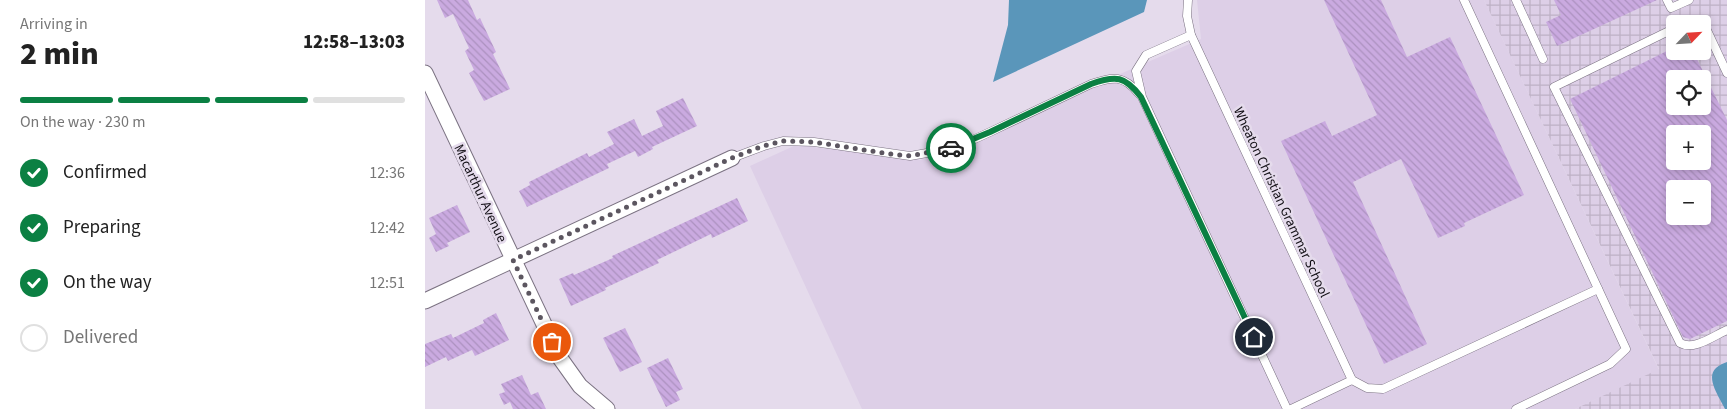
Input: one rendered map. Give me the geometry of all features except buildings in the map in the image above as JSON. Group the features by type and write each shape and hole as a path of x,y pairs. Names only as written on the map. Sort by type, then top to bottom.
{"street":[{"name":"Macarthur Avenue","path":"425,74 560,358 580,386 607,409"},
{"path":"425,302 732,158"}],"lane":[{"name":"Wheaton Christian Grammar School","path":"1188,0 1187,16 1191,35 1352,380"},
{"path":"1464,0 1626,349 1610,364 1516,409"},
{"path":"1516,0 1543,59"},
{"path":"1667,0 1671,8 1689,0"},
{"path":"1666,32 1554,87 1680,343 1685,346 1693,346 1727,330"},
{"path":"1141,97 1136,72 1146,55 1191,35"},
{"path":"1711,39 1727,73"},
{"path":"732,158 763,146 783,141 814,142 910,156 955,148 1091,84 1105,79 1118,79 1131,84 1141,97 1287,409"},
{"path":"1291,409 1352,380 1367,388 1383,389 1598,288"}],"shaded area":[{"path":"1197,0 1484,0 1659,370 1575,409 862,409 750,166 796,145 921,160 1201,39"},
{"path":"1484,0 1727,0 1727,409 1575,409 1659,369"}],"water":[{"path":"1009,0 1147,0 1144,12 993,82 1008,25"},
{"path":"1727,362 1727,409 1725,409 1712,377 1716,368"}],"way so far":[{"path":"552,342 513,260 732,158 763,146 783,141 814,142 910,156 951,148"}],"route":[{"path":"951,148 955,148 1105,79 1118,79 1131,84 1141,97 1254,337"}]}
